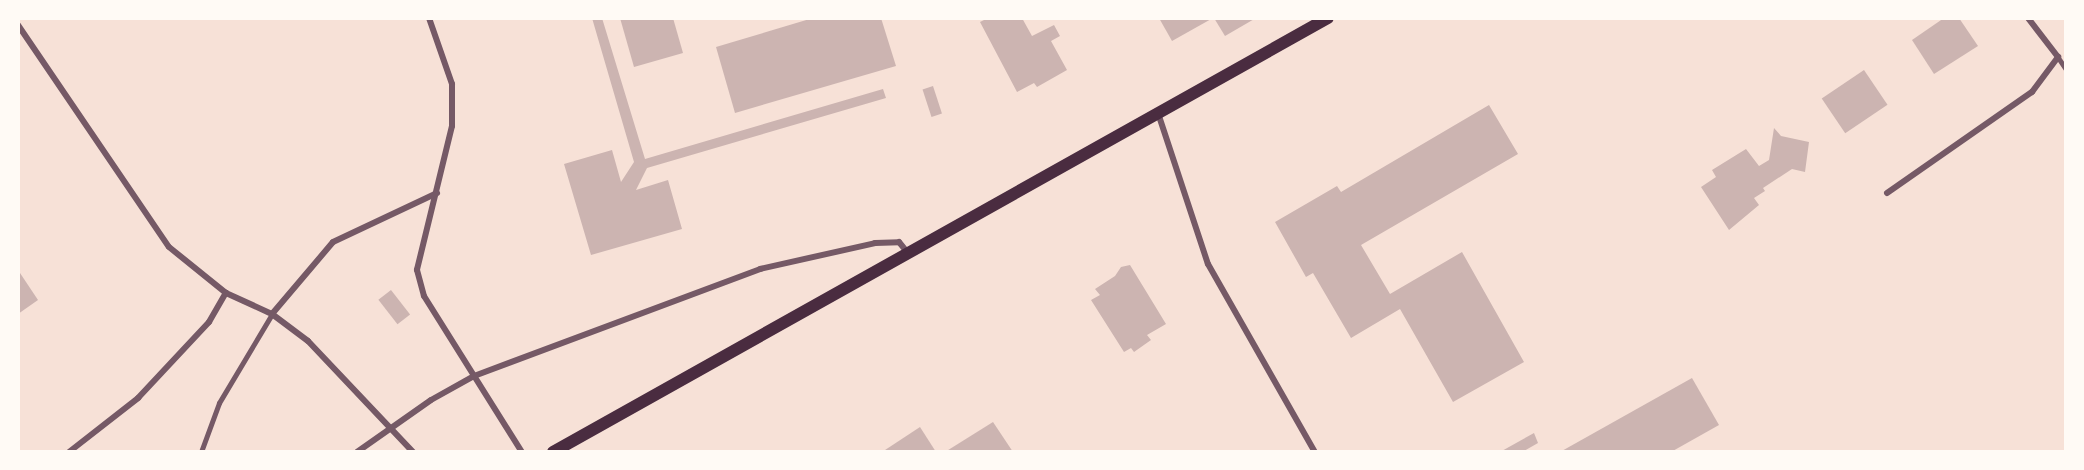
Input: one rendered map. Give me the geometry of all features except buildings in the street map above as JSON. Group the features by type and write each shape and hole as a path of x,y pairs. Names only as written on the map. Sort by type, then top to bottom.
{"main road":[{"path":"553,452 1328,18"}],"street":[{"path":"429,18 452,84 452,126 417,270 424,296 522,452"},
{"path":"1887,193 2032,92 2058,57 2028,18"},
{"path":"18,25 169,247 226,293 273,314 308,340 392,426 413,452"},
{"path":"1158,112 1208,264 1315,452"},
{"path":"273,314 333,242 436,193"},
{"path":"357,452 392,426 474,376 760,269 875,243 899,242 908,254"},
{"path":"69,452 138,398 209,322 226,293"}],"lane":[{"path":"2058,57 2066,69"},
{"path":"201,452 219,403 273,314"}]}
